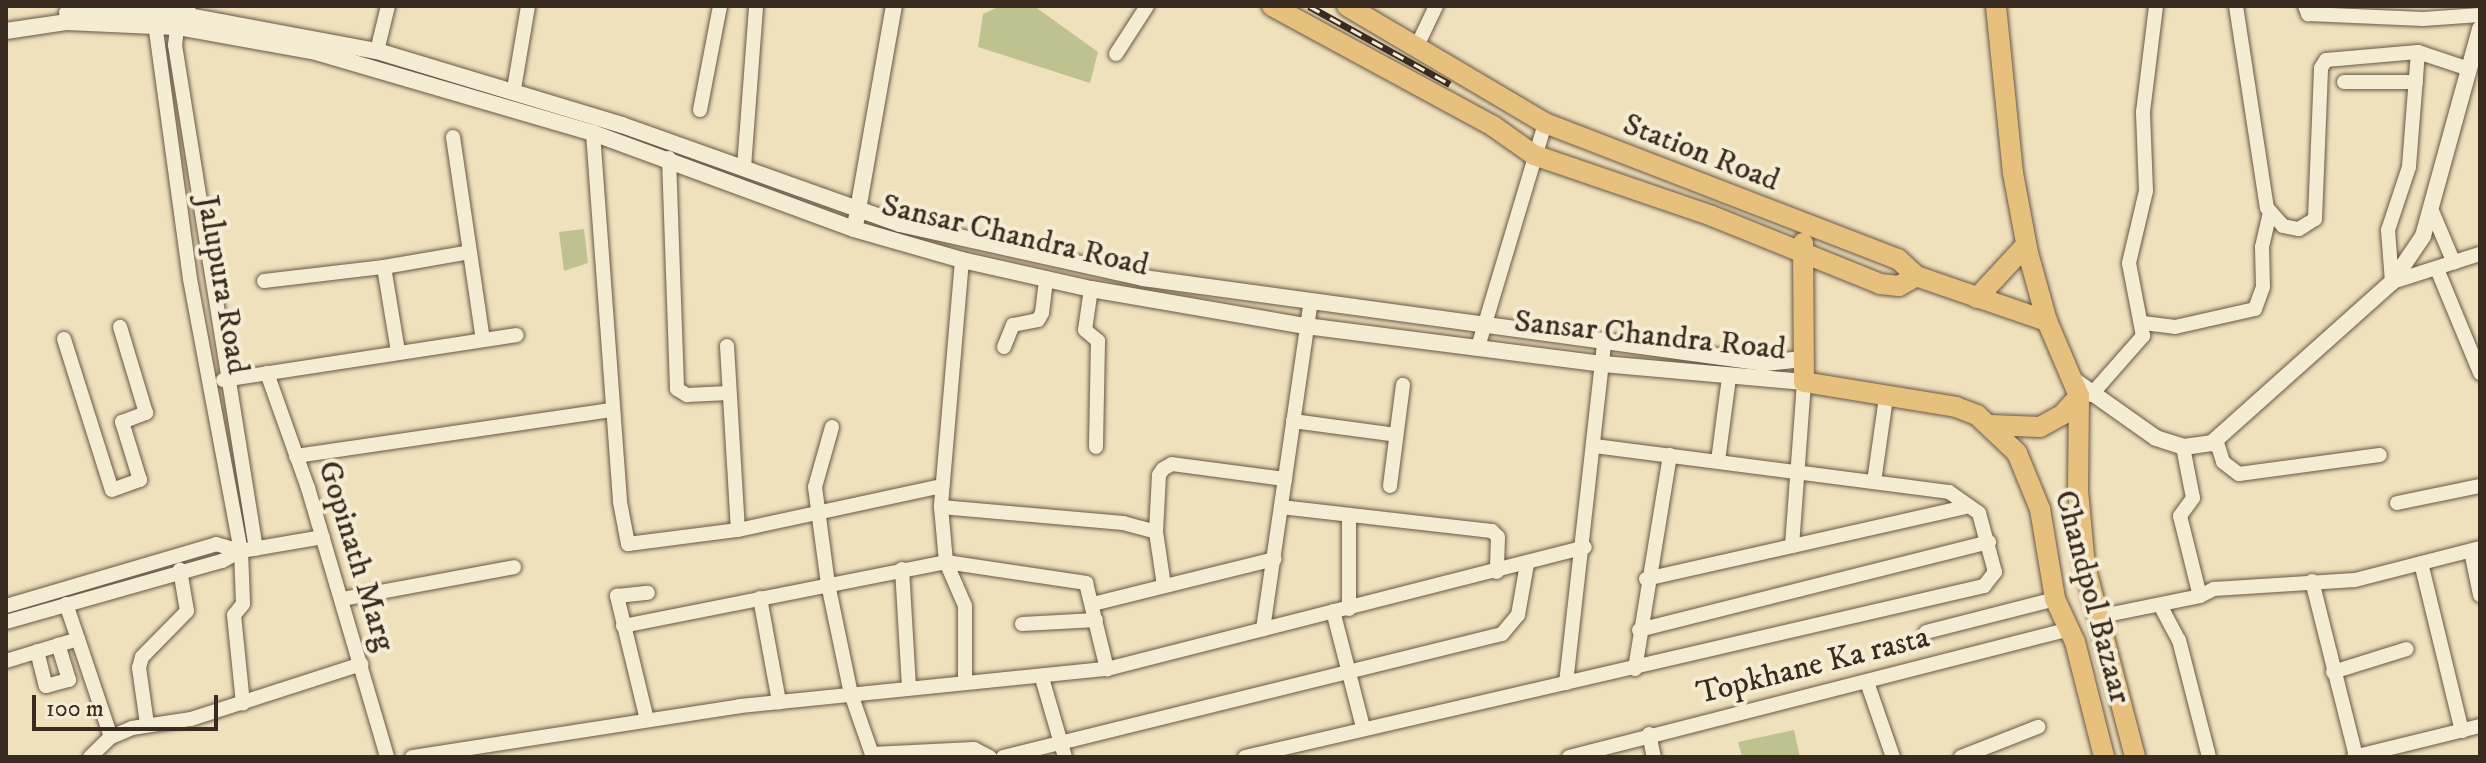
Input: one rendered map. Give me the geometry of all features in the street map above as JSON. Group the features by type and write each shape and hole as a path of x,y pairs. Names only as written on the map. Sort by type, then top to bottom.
{"main road":[{"path":"1272,6 1493,126 1534,155 1712,216 1880,284 1899,286 1916,276"},
{"name":"Station Road","path":"1347,6 1545,123 1804,227 1898,259 1916,276 2047,321"},
{"path":"1990,425 2040,427 2063,414 2081,390 2047,321 2026,245 1996,6"},
{"path":"1804,227 1804,382"},
{"path":"1977,298 2026,245"},
{"name":"Sansar Chandra Road","path":"1804,382 1886,398 1956,407 1990,425 2017,453"},
{"name":"Chandpol Bazaar","path":"2081,390 2078,491 2085,566 2135,757"},
{"name":"Chandpol Bazaar","path":"2017,453 2040,509 2055,599 2070,629 2104,757"}],"street":[{"path":"377,51 388,6"},
{"path":"514,89 528,6"},
{"path":"700,110 720,6"},
{"path":"744,167 756,6"},
{"path":"854,229 894,6"},
{"path":"1116,54 1147,6"},
{"path":"1417,46 1436,6"},
{"path":"2156,6 2143,112 2146,191 2129,263 2143,323 2135,348 2081,390 2156,438 2183,447 2216,440 2392,282 2423,236 2432,211 2466,68 2480,29"},
{"path":"2143,323 2175,327 2255,309 2263,287 2262,247 2270,212 2236,6"},
{"path":"2305,6 2308,14 2423,19 2480,15"},
{"name":"Sansar Chandra Road","path":"6,22 80,8 154,19"},
{"name":"Sansar Chandra Road","path":"183,16 373,66 593,133 669,158 854,229 962,260 1091,289 1306,326 1603,364 1804,382"},
{"name":"Sansar Chandra Road","path":"6,31 67,22 183,16 377,51 514,89 744,167 859,211 963,241 1310,305 1765,363 1803,359"},
{"name":"Jalupura Road","path":"183,16 185,123 256,549"},
{"name":"Jalupura Road","path":"154,19 241,551 243,604 234,615 243,704"},
{"path":"2270,212 2283,226 2299,229 2315,219 2321,68 2326,60 2418,52 2466,68"},
{"path":"2392,282 2388,230 2409,167 2418,52"},
{"path":"2344,82 2416,82"},
{"path":"1478,347 1545,123"},
{"path":"593,133 613,410 628,544 738,530 942,486"},
{"path":"453,137 483,340"},
{"path":"669,158 677,389 687,395 728,393"},
{"path":"2432,211 2454,263"},
{"path":"264,281 384,267 470,252"},
{"path":"2392,282 2480,254"},
{"path":"962,260 941,507 946,562 965,606 965,683"},
{"path":"384,267 398,352"},
{"path":"2437,269 2480,373"},
{"path":"1004,347 1013,325 1038,320 1042,313 1046,278"},
{"path":"1091,289 1085,330 1098,341 1096,447"},
{"path":"1263,629 1310,305"},
{"path":"64,339 112,490 140,480 122,422 146,413 120,327"},
{"path":"211,381 517,335"},
{"path":"1566,683 1585,547 1604,342"},
{"path":"727,346 738,530"},
{"name":"Gopinath Marg","path":"267,373 323,537 387,757"},
{"path":"1718,461 1729,377"},
{"path":"1792,546 1804,382"},
{"path":"1390,486 1403,385"},
{"path":"1874,482 1886,398"},
{"path":"296,456 613,410"},
{"path":"1293,421 1396,435"},
{"path":"832,427 815,487 828,584 851,694 872,756 974,749 990,757"},
{"path":"2216,440 2223,462 2239,474 2380,455"},
{"path":"1245,757 1363,727 1635,669 1984,586 1995,572 1979,513 1965,507 1949,492 1797,469 1596,446"},
{"path":"2183,447 2193,498 2180,516 2200,596"},
{"path":"1635,669 1646,579 1670,455"},
{"path":"1164,586 1156,532 1159,475 1172,464 1285,479"},
{"path":"2397,503 2480,486"},
{"path":"941,507 1123,523 1156,532"},
{"path":"1281,507 1492,531 1498,537 1497,572"},
{"path":"1646,579 1965,507"},
{"path":"1349,516 1349,609"},
{"path":"6,622 180,570 222,561 241,551 323,537"},
{"path":"1639,630 1989,542"},
{"path":"6,606 216,544 241,551"},
{"path":"412,757 779,702 1042,678 1107,669 1497,572 1585,547"},
{"path":"2097,617 2200,596 2214,589 2355,580 2475,549 2480,595"},
{"path":"1093,604 1275,559"},
{"path":"623,626 946,562 1086,583 1107,669"},
{"path":"2421,563 2462,731"},
{"path":"1003,757 1502,634 1518,615 1527,564"},
{"path":"342,599 514,567"},
{"path":"902,569 909,688"},
{"path":"147,724 139,668 142,657 187,611 180,570"},
{"path":"2312,581 2357,756 2408,750 2480,726"},
{"path":"647,720 617,596 648,593"},
{"path":"760,598 779,702"},
{"path":"1926,632 2055,599"},
{"path":"66,604 111,737"},
{"path":"2160,605 2179,640 2209,757"},
{"path":"1333,611 1346,672 1363,727"},
{"path":"1022,624 1096,620"},
{"name":"Topkhane Ka rasta","path":"1569,757 1649,734 2070,629"},
{"path":"6,661 78,639"},
{"path":"37,651 46,686 69,680 58,645"},
{"path":"2333,672 2407,649"},
{"path":"90,757 111,737 147,724 243,704 361,664"},
{"path":"1042,678 1065,757"},
{"path":"1867,682 1893,757"},
{"path":"1961,757 2038,727"},
{"path":"1649,734 1654,757"}],"green space":[{"path":"1000,6 1034,6 1098,52 1090,83 978,47 983,14"},
{"path":"584,229 588,263 564,271 559,232"},
{"path":"1794,730 1800,757 1742,757 1738,742"}],"railway":[{"path":"1309,6 1450,84"}]}
